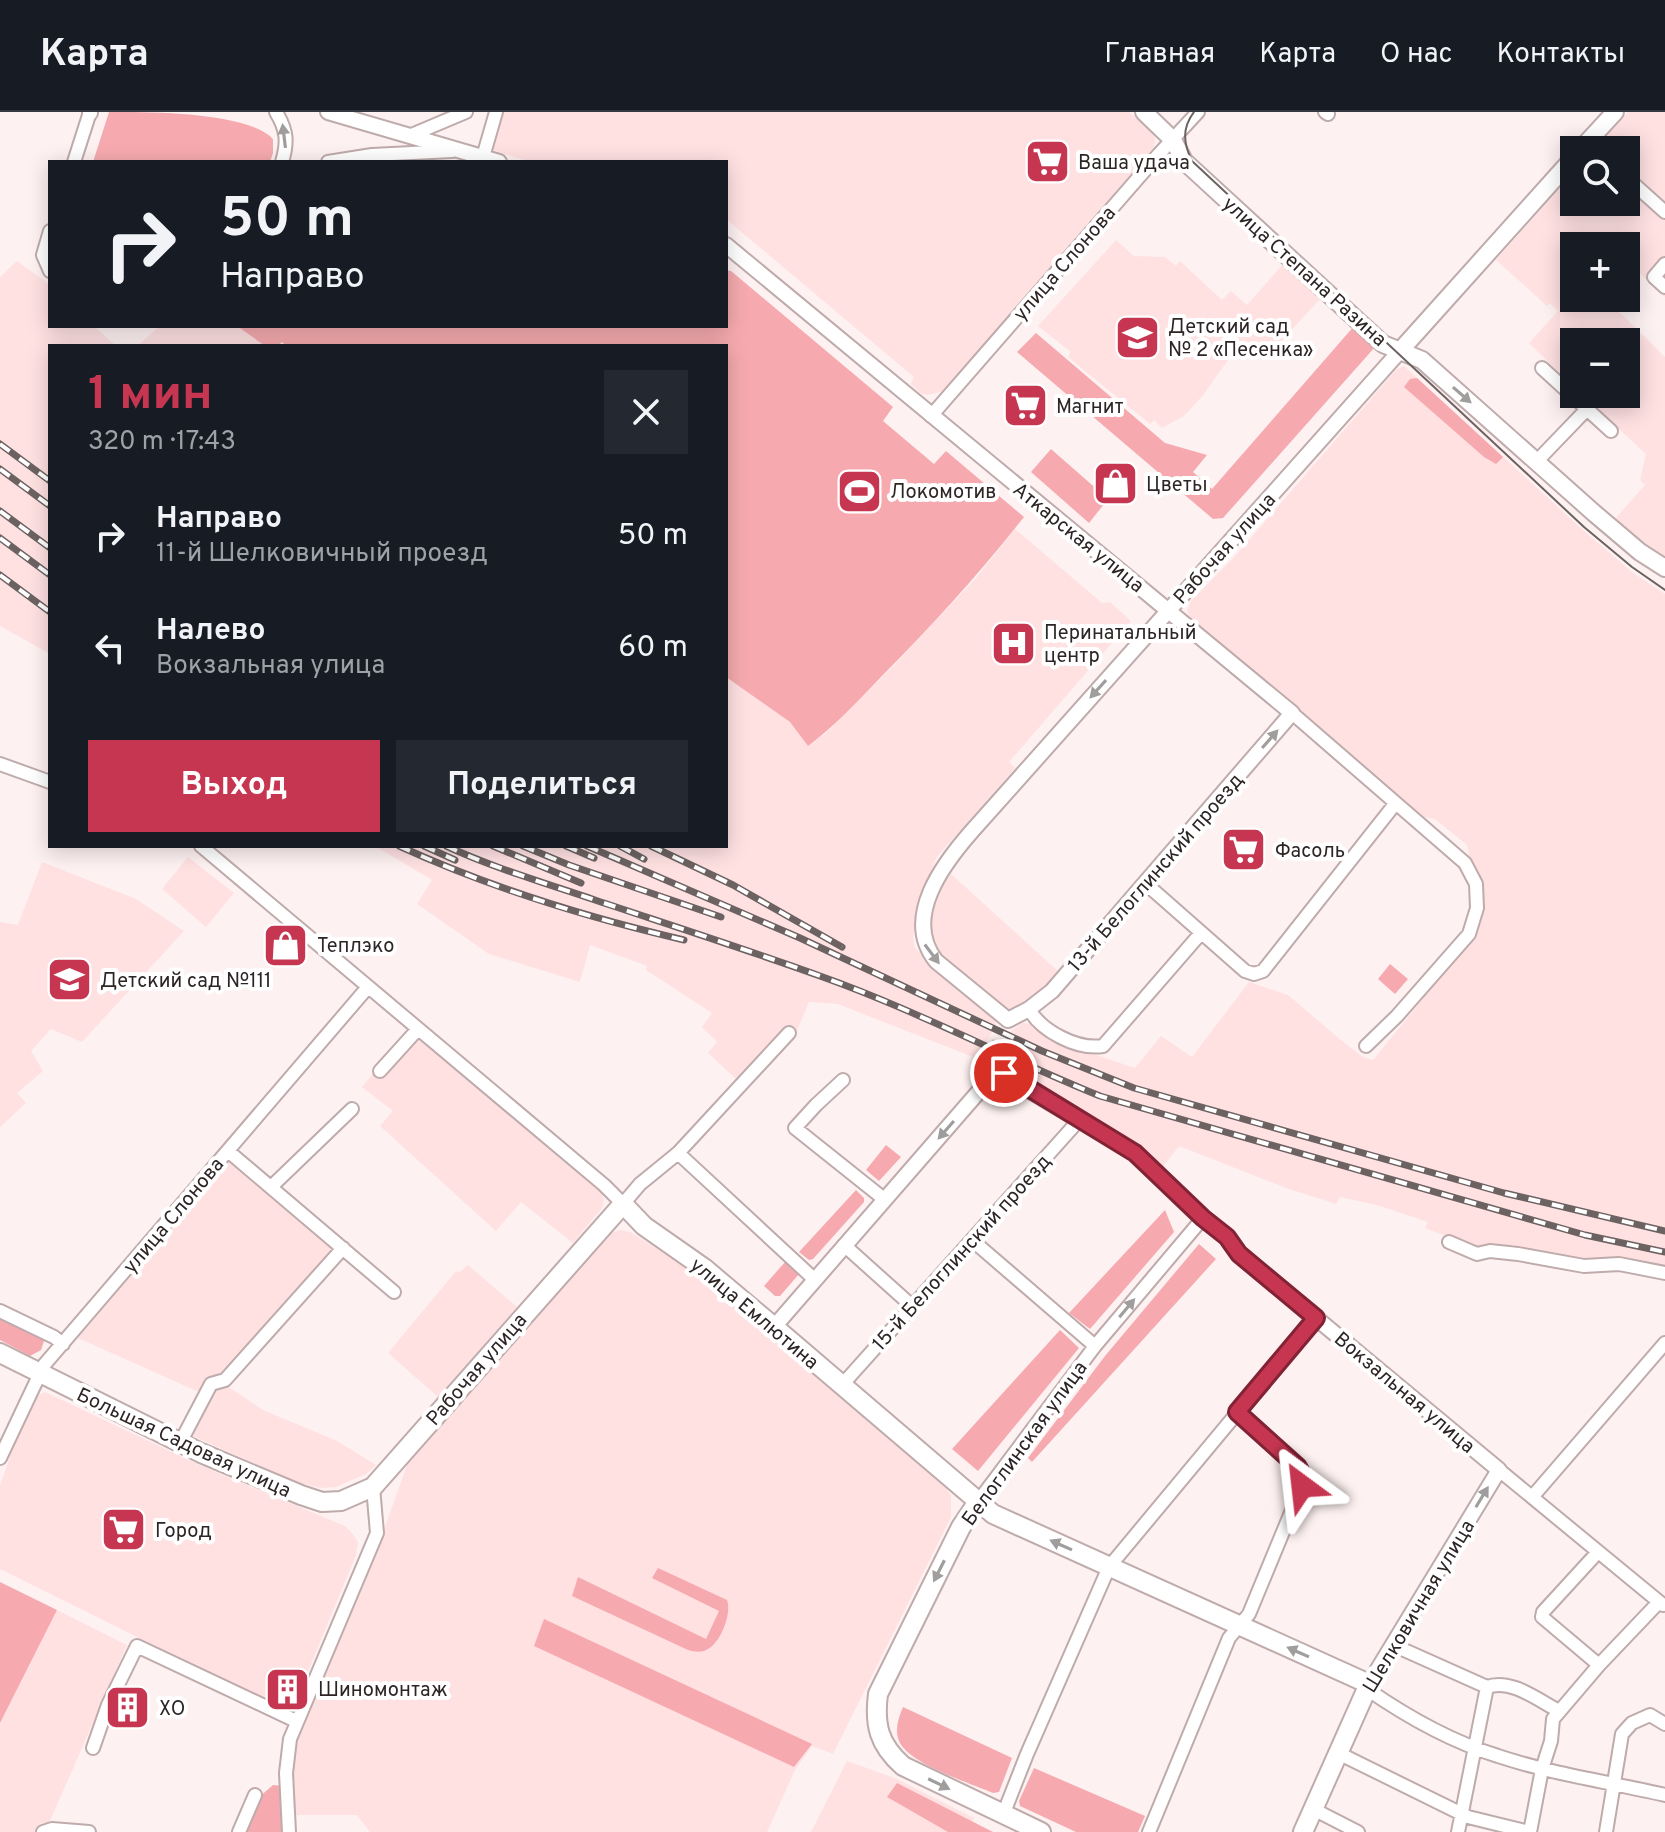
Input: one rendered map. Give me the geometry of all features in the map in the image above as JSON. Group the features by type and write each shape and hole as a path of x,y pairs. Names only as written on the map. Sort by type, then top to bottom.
{"main road":[{"name":"улица Степана Разина","path":"1144,112 1173,140 1180,157 1217,194 1383,344 1422,360 1640,552 1665,568"},
{"path":"1597,136 1615,112"},
{"name":"Рабочая улица","path":"1399,352 1560,173"},
{"name":"Рабочая улица","path":"373,1487 623,1204"},
{"name":"улица Емлютина","path":"623,1204 644,1226 704,1268 993,1514 1368,1686"},
{"name":"Большая Садовая улица","path":"0,1353 180,1443 322,1502 356,1496 373,1487"},
{"name":"Белоглинская улица","path":"977,1503 961,1527 878,1694 876,1723 886,1749 903,1766 1003,1815"},
{"name":"Шелковичная улица","path":"1303,1832 1368,1686"},
{"path":"1003,1815 1041,1832"}],"street":[{"path":"75,160 90,112"},
{"path":"276,112 285,127 287,146 283,160"},
{"path":"328,112 493,160"},
{"path":"409,136 466,112"},
{"path":"483,157 496,112"},
{"name":"улица Слонова","path":"931,416 1198,112"},
{"path":"341,160 372,155 460,151"},
{"path":"1640,190 1665,212"},
{"path":"48,242 43,255 48,266"},
{"name":"Аткарская улица","path":"728,247 1292,713 1465,863 1476,884 1477,908 1469,934 1397,1016 1366,1046"},
{"path":"1665,264 1654,277 1665,287"},
{"name":"Рабочая улица","path":"1006,1025 927,950 922,935 934,880 954,851 1399,352"},
{"path":"1542,368 1611,431"},
{"path":"1537,461 1587,409"},
{"name":"13-й Белоглинский проезд","path":"1006,1025 1052,991 1292,713"},
{"path":"0,764 48,781"},
{"path":"1145,883 1245,971 1254,974 1263,971 1395,804"},
{"name":"улица Емлютина","path":"203,848 623,1204"},
{"path":"1029,1009 1036,1021 1078,1045 1103,1046 1201,933"},
{"name":"улица Слонова","path":"0,1458 39,1375 63,1344 368,987"},
{"path":"380,1071 418,1029"},
{"name":"Рабочая улица","path":"623,1204 640,1184 678,1153 789,1033"},
{"name":"Вокзальная улица","path":"884,1199 981,1089 992,1061 1135,1153 1227,1237 1239,1254 1662,1604"},
{"path":"774,1327 884,1199 795,1128 843,1080"},
{"path":"271,1187 352,1109"},
{"name":"15-й Белоглинский проезд","path":"842,1385 1080,1119"},
{"path":"228,1151 394,1292"},
{"path":"678,1153 814,1279"},
{"name":"Белоглинская улица","path":"977,1503 1095,1346 1203,1218"},
{"path":"972,1240 1095,1346"},
{"path":"1449,1242 1477,1254 1490,1251 1518,1254 1584,1266 1619,1264 1665,1273"},
{"path":"844,1245 912,1306"},
{"path":"180,1443 211,1384 225,1380 343,1248"},
{"path":"0,1311 63,1344"},
{"path":"1003,1815 1109,1567 1316,1318"},
{"path":"1533,1496 1665,1343"},
{"path":"1149,1832 1229,1638 1249,1614 1302,1486 1303,1476 1298,1467 1237,1412"},
{"name":"Шелковичная улица","path":"1368,1686 1499,1470"},
{"path":"289,1832 286,1773 290,1739 377,1533 373,1487"},
{"path":"1598,1552 1543,1612 1542,1617 1599,1665"},
{"path":"1338,1753 1461,1813 1530,1832 1542,1769 1551,1741 1553,1719 1599,1665 1662,1604"},
{"path":"1393,1645 1487,1687 1504,1684 1525,1692 1559,1711"},
{"path":"93,1748 108,1705 137,1646 296,1721"},
{"name":"улица Емлютина","path":"1368,1686 1429,1726 1494,1755 1542,1769 1616,1782 1665,1795"},
{"path":"1458,1832 1487,1687"},
{"path":"1606,1832 1622,1734 1632,1723 1650,1715 1665,1724"},
{"path":"239,1832 255,1795"},
{"path":"1313,1809 1358,1832"},
{"path":"44,1832 52,1829 89,1832"}],"shaded area":[{"path":"109,112 197,115 242,123 273,139 271,160 94,160"},
{"path":"497,112 1129,112 1153,133 1155,140 1154,147 943,391 928,395 920,393 911,384 914,377 728,221 728,160 524,160 495,151 490,145"},
{"path":"1628,112 1665,112 1665,297 1640,274 1640,232 1560,232 1560,312 1619,312 1635,328 1560,328 1560,373 1529,343 1558,311 1550,303 1547,306 1496,260 1560,188 1560,216 1640,216 1640,136 1607,136"},
{"name":"Детский сад № 2 «Песенка»","path":"1116,240 1134,256 1165,257 1176,266 1180,261 1222,300 1231,291 1247,305 1286,261 1324,295 1269,354 1259,346 1247,360 1235,350 1184,416 1162,428 1154,420 1150,424 1068,357 1071,352 1038,326"},
{"path":"17,261 48,284 48,328 96,328 114,344 48,344 48,653 0,626 0,277"},
{"name":"Локомотив","path":"728,270 731,271 893,407 883,421 934,464 946,451 1024,517 918,639 846,714 808,746 790,722 728,678 728,344 262,344 240,328 728,328"},
{"path":"1355,325 1375,347 1223,518 1213,519 1017,352 1036,333 1165,443 1207,455 1193,472 1212,489"},
{"path":"158,328 240,328 262,344 139,344"},
{"path":"1640,332 1665,357 1665,559 1615,519 1645,485 1640,480 1646,454 1596,408 1640,408"},
{"path":"1404,366 1583,530 1632,572 1665,594 1665,1268 1586,1262 1513,1245 1479,1249 1425,1228 1428,1222 1340,1197 1336,1204 1179,1146 1162,1168 1141,1149 1001,1065 1011,1031 1023,1023 1075,1048 1135,1068 1161,1036 1192,1057 1249,982 1288,995 1342,1041 1363,1057 1373,1060 1422,1000 1439,971 1476,933 1483,909 1482,883 1471,864 1467,845 1435,819 1418,816 1190,619 1187,610 1191,601 1236,555 1396,370"},
{"path":"1417,378 1503,457 1496,464 1404,387 1410,379"},
{"path":"1051,449 1108,499 1089,523 1031,472"},
{"path":"1015,529 1102,603 1110,602 1131,621 1009,762 1015,768 936,858 918,913 913,937 915,948 992,1013 996,1025 980,1053 973,1057 838,1004 809,1002 794,1038 782,1032 738,1081 708,1053 717,1042 702,1027 712,1013 646,970 647,966 590,945 580,982 489,954 417,904 432,880 378,848 728,848 728,678 790,722 809,745 826,733 896,663 976,578"},
{"path":"188,857 234,893 206,927 162,889"},
{"name":"Детский сад №111","path":"42,862 136,899 184,931 82,1042 51,1029 31,1051 43,1071 17,1093 26,1103 0,1127 0,922 18,925"},
{"path":"951,874 1060,973 1038,996 1009,1011 934,948 931,919 941,889"},
{"path":"1390,964 1408,979 1395,994 1378,979"},
{"path":"409,1031 600,1190 604,1200 602,1208 573,1243 521,1202 496,1231 380,1126 393,1111 362,1087"},
{"path":"886,1145 901,1157 879,1181 866,1170"},
{"path":"235,1153 341,1242 224,1384 263,1410 337,1441 376,1465 366,1474 336,1487 321,1488 299,1483 193,1436 190,1431 201,1393 78,1338"},
{"path":"856,1190 864,1202 809,1260 799,1252"},
{"path":"1165,1210 1174,1232 1090,1329 1069,1313"},
{"path":"620,1230 630,1232 703,1278 939,1478 951,1496 951,1517 833,1754 812,1746 795,1770 767,1832 370,1832 357,1815 295,1815 294,1741 369,1572 407,1465 419,1444 605,1235"},
{"path":"1199,1244 1216,1259 1032,1462 1028,1458 1105,1356"},
{"path":"785,1262 799,1274 780,1296 775,1296 764,1286"},
{"path":"468,1265 517,1307 438,1397 388,1353 456,1271 460,1272"},
{"path":"0,1318 41,1336 44,1341 41,1350 30,1356 0,1340"},
{"path":"1060,1330 1079,1348 978,1471 952,1449"},
{"path":"45,1392 199,1465 345,1526 352,1533 358,1542 356,1555 295,1703 282,1707 274,1705 0,1569 0,1486 18,1434 37,1396"},
{"path":"658,1568 727,1600 724,1627 708,1649 698,1652 688,1650 572,1596 578,1577 706,1639 719,1611 652,1578"},
{"path":"0,1582 57,1610 0,1723"},
{"path":"57,1610 127,1645 49,1823 41,1823 37,1832 0,1832 0,1723"},
{"path":"544,1619 812,1744 794,1767 534,1646"},
{"path":"903,1707 1012,1758 999,1792 993,1793 942,1772 906,1751 897,1734"},
{"path":"847,1761 897,1779 974,1818 968,1832 811,1832"},
{"path":"1034,1768 1145,1816 1138,1832 1076,1832 1020,1806 1019,1801"},
{"path":"897,1783 993,1832 948,1832 887,1797"},
{"path":"273,1785 283,1786 284,1832 244,1832 258,1798"}],"tunnel":[{"path":"993,1055 1005,1030"}],"tram line":[{"path":"1194,112 1185,136 1192,161 1584,527 1665,590"}],"railway":[{"path":"0,444 48,480"},
{"path":"0,469 48,505"},
{"path":"0,511 48,547"},
{"path":"0,538 48,574"},
{"path":"0,575 48,611"},
{"path":"404,848 539,900 684,940"},
{"path":"428,848 455,860"},
{"path":"451,848 520,875 856,989 1100,1096 1585,1235 1665,1252"},
{"path":"498,848 581,883"},
{"path":"528,848 721,917"},
{"path":"571,848 594,858"},
{"path":"592,848 800,938 1042,1051 1134,1088 1504,1193 1665,1231"},
{"path":"624,848 644,859"},
{"path":"655,848 733,885 842,947"}],"place":[{"name":"Ваша удача","path":"1047,162"},
{"name":"Детский сад № 2 «Песенка»","path":"1137,338"},
{"name":"Магнит","path":"1025,406"},
{"name":"Цветы","path":"1115,484"},
{"name":"Локомотив","path":"859,491"},
{"name":"Перинатальный центр","path":"1013,644"},
{"name":"Фасоль","path":"1244,850"},
{"name":"Теплэко","path":"286,945"},
{"name":"Детский сад №111","path":"69,980"},
{"name":"Город","path":"124,1530"},
{"name":"Шиномонтаж","path":"287,1689"},
{"name":"ХО","path":"128,1708"}],"route":[{"path":"1004,1073 1135,1153 1227,1237 1239,1254 1316,1318 1237,1412 1298,1467 1303,1476 1302,1486"}]}
